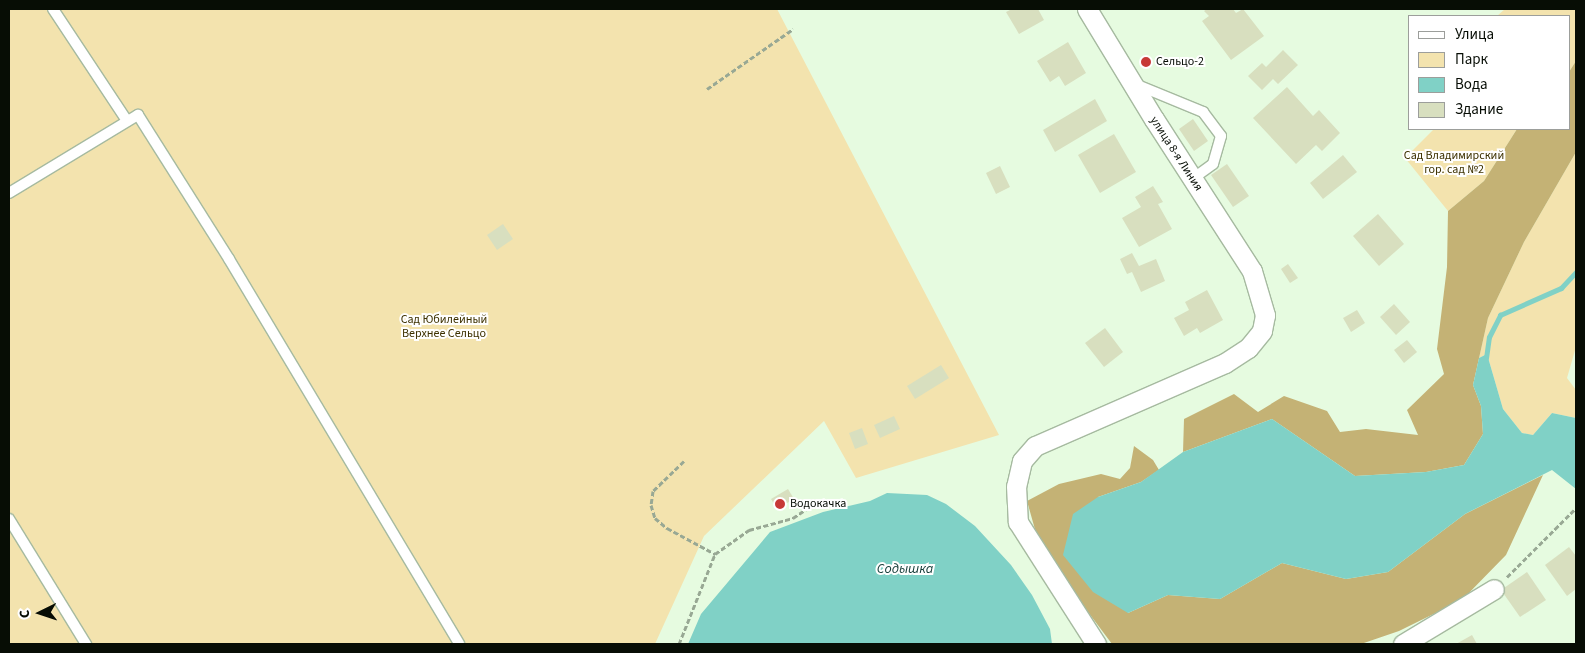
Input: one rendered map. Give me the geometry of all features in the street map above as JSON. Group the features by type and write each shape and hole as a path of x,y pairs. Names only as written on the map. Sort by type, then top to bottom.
{"street":[{"name":"улица 8-я Линия","path":"1087,9 1192,179 1234,239 1252,271 1263,299 1266,315 1262,331 1248,348 1226,363 1035,446 1022,462 1016,486 1018,522 1096,644"},
{"path":"1402,644 1494,589"}],"lane":[{"path":"53,9 127,121"},
{"path":"1132,83 1204,112 1221,136 1213,164 1192,179"},
{"path":"9,193 138,115 230,259 460,644"},
{"path":"9,519 86,644"}],"path":[{"path":"707,89 793,29"},
{"path":"684,461 653,491 651,505 655,518 667,528 715,554"},
{"path":"679,644 715,554 748,530 793,518 814,504"},
{"path":"1494,589 1576,508"}],"green space":[{"name":"Сад Юбилейный Верхнее Сельцо","path":"9,9 777,9 999,435 856,478 824,421 704,536 655,644 9,644"},
{"path":"1505,9 1576,9 1576,61 1570,70 1570,15 1498,15"},
{"name":"Сад Владимирский гор. сад №2","path":"1433,130 1516,130 1484,181 1448,211 1405,158"},
{"path":"1576,152 1576,347 1567,378 1576,390 1576,418 1552,413 1533,435 1522,433 1503,409 1487,354 1479,358 1488,318 1524,242"}],"shaded area":[{"path":"1576,61 1576,152 1524,242 1488,318 1473,385 1481,406 1483,434 1464,465 1426,472 1355,476 1272,419 1183,452 1184,419 1234,394 1258,412 1284,396 1327,411 1340,432 1366,429 1418,435 1407,410 1444,374 1437,349 1447,267 1448,211 1484,181 1516,130 1570,130 1570,70"},
{"path":"1134,446 1153,460 1159,470 1141,482 1098,497 1128,613 1168,595 1220,599 1282,563 1346,579 1388,572 1465,514 1543,475 1506,555 1462,600 1399,631 1361,644 1112,644 1058,572 1036,533 1027,501 1059,484 1101,474 1120,479 1130,468"}],"water":[{"path":"1487,354 1503,409 1522,433 1533,435 1552,413 1576,418 1576,489 1552,470 1465,514 1388,572 1346,579 1282,563 1220,599 1168,595 1128,613 1093,592 1063,555 1073,514 1098,497 1141,482 1183,452 1272,419 1355,476 1426,472 1464,465 1483,434 1481,406 1473,385 1479,358"},
{"name":"Содышка","path":"887,493 927,495 946,504 975,526 1011,565 1032,595 1050,629 1052,644 688,644 701,614 770,532 823,512 870,501"}],"building":[{"path":"1012,9 1038,9 1044,20 1019,34 1006,12"},
{"path":"1207,9 1233,9 1236,13 1243,9 1264,36 1231,60 1202,21 1209,16 1204,11"},
{"path":"1068,42 1086,73 1065,86 1059,76 1050,82 1037,61"},
{"path":"1283,50 1298,65 1278,84 1273,79 1262,90 1248,76 1262,63 1266,67"},
{"path":"1287,87 1313,116 1319,110 1340,133 1322,151 1316,145 1296,164 1253,118"},
{"path":"1095,99 1107,121 1055,152 1043,130"},
{"path":"1193,119 1208,141 1194,151 1179,129"},
{"path":"1114,134 1136,172 1100,193 1078,155"},
{"path":"1343,155 1357,172 1323,199 1310,183"},
{"path":"1227,164 1249,196 1233,207 1211,175"},
{"path":"1000,166 1010,187 996,194 986,173"},
{"path":"1153,186 1163,202 1158,204 1172,229 1139,247 1122,218 1141,207 1135,197"},
{"path":"1378,214 1404,244 1379,266 1353,236"},
{"path":"503,224 513,239 497,250 487,235"},
{"path":"1132,253 1139,266 1156,259 1165,281 1141,292 1132,272 1127,274 1120,259"},
{"path":"1288,264 1298,278 1290,283 1281,269"},
{"path":"1207,290 1223,320 1200,333 1197,328 1184,336 1174,318 1189,310 1185,302"},
{"path":"1394,304 1410,322 1396,335 1380,317"},
{"path":"1357,310 1365,323 1351,332 1343,318"},
{"path":"1105,328 1123,352 1104,367 1085,343"},
{"path":"1407,340 1417,352 1404,363 1394,350"},
{"path":"941,365 949,378 915,399 907,386"},
{"path":"894,416 900,429 880,438 874,425"},
{"path":"862,428 868,444 855,449 849,433"},
{"name":"Водокачка","path":"788,489 794,499 777,509 771,499"},
{"path":"1569,547 1576,556 1576,589 1567,596 1545,565"},
{"path":"1527,572 1546,600 1520,617 1501,590"},
{"path":"1472,635 1477,644 1456,644"}],"waterway":[{"path":"1486,358 1489,337 1500,315 1561,288 1576,272"}],"place":[{"name":"Сельцо-2","path":"1146,62"},
{"name":"Водокачка","path":"780,504"}]}
